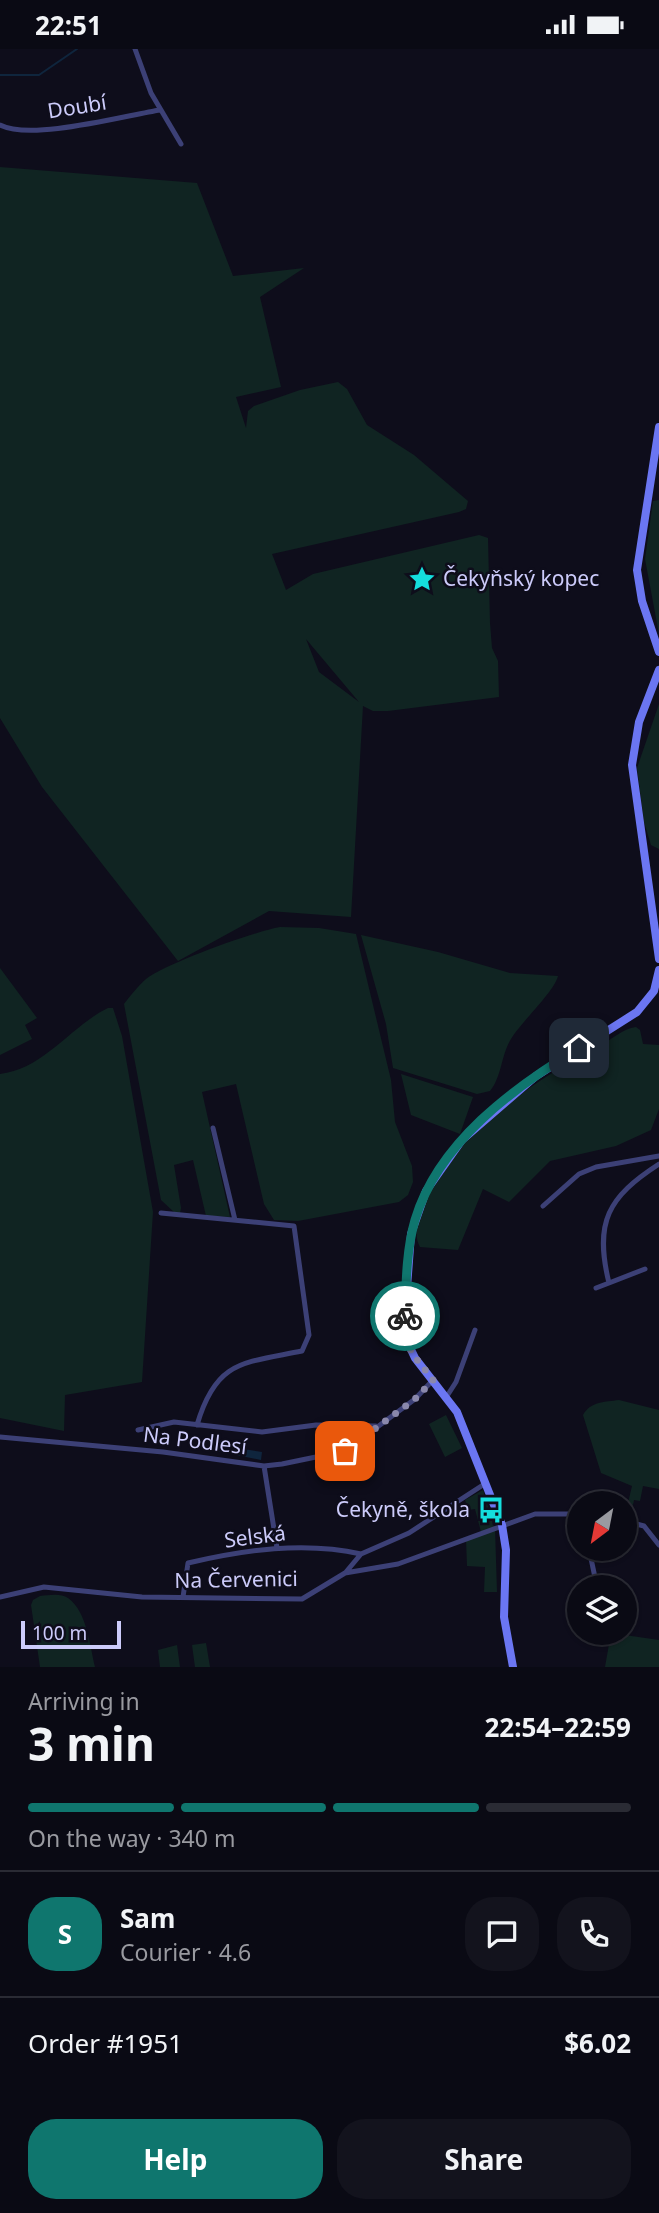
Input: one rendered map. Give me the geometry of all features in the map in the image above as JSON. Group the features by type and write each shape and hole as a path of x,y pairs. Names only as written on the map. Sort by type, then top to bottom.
{"main road":[{"path":"659,428 637,570 642,601 659,652"},
{"path":"659,670 639,722 632,765 659,960"},
{"path":"511,1666 503,1618 506,1550 502,1525 457,1412 411,1352 405,1325 410,1242 426,1191 453,1150 496,1108 563,1057 639,1011 654,991 659,970"}],"street":[{"path":"135,49 160,110 181,144"},
{"name":"Doubí","path":"0,125 13,129 54,128 160,110"},
{"path":"213,1128 234,1220"},
{"path":"543,1206 579,1174 596,1167 659,1156"},
{"path":"609,1283 601,1240 603,1227 621,1192 659,1164"},
{"path":"161,1213 294,1226 309,1335 302,1351 244,1362 221,1374 204,1400 197,1425"},
{"path":"596,1288 645,1269"},
{"path":"447,1396 456,1382 475,1330"},
{"name":"Na Podlesí","path":"0,1437 163,1452 264,1466 345,1451 415,1399 433,1380"},
{"path":"138,1430 174,1422 262,1432 316,1425 376,1426"},
{"path":"264,1466 277,1548"},
{"path":"345,1573 360,1553 409,1533 486,1483"},
{"name":"Na Červenici","path":"0,1597 44,1587 142,1597 302,1599 345,1573 398,1564 540,1513 567,1515"},
{"path":"637,1524 644,1526 659,1545"},
{"name":"Selská","path":"183,1597 188,1563 277,1548 315,1546 360,1553"}],"green space":[{"path":"0,167 197,183 233,276 304,268 260,297 281,387 236,397 246,428 248,411 254,406 300,390 338,382 347,389 367,425 414,455 468,501 466,509 459,512 272,554 286,590 313,574 479,535 488,538 490,623 492,648 498,661 499,697 388,711 373,711 363,706 351,917 269,911 178,961 42,787 0,718","holes":["306,639 359,702 319,672"]},
{"path":"659,500 659,634 645,559 653,501"},
{"path":"659,704 659,849 651,845 644,822 637,768"},
{"path":"280,927 319,928 356,934 391,1080 395,1122 412,1166 413,1182 408,1195 399,1202 298,1221 274,1220 264,1204 236,1084 202,1092 230,1217 206,1216 193,1160 174,1165 181,1208 180,1213 175,1213 161,1200 124,1004 146,979 157,972 211,949"},
{"path":"361,935 438,952 510,973 558,976 551,990 511,1039 490,1091 477,1094 393,1068 386,1024"},
{"path":"0,968 37,1018 25,1025 32,1039 0,1055"},
{"path":"108,1008 113,1008 122,1036 153,1212 142,1382 65,1395 64,1431 0,1418 0,1074 30,1064"},
{"path":"636,1027 640,1030 643,1044 659,1045 659,1109 651,1130 616,1146 550,1161 509,1202 483,1189 458,1250 420,1247 417,1230 426,1201 457,1152 477,1131 499,1111 548,1076 621,1032"},
{"path":"401,1074 473,1097 460,1134 411,1115"},
{"path":"619,1400 659,1410 659,1489 643,1486 640,1501 637,1500 637,1491 631,1491 632,1486 601,1473 583,1415 594,1405"},
{"path":"446,1415 462,1448 445,1457 429,1424"},
{"path":"483,1490 494,1527 481,1532 475,1509 468,1510 465,1500"},
{"path":"495,1528 497,1592 484,1592 485,1567 467,1566 466,1539"},
{"path":"62,1595 80,1611 95,1667 40,1667 31,1605 33,1600 40,1596"},
{"path":"637,1637 659,1640 659,1667 605,1667 609,1645 637,1645"},
{"path":"206,1643 210,1667 195,1667 192,1645"},
{"path":"177,1645 180,1667 160,1667 158,1650"}],"water":[{"path":"211,1444 262,1452 261,1460 211,1450"}],"waterway":[{"path":"0,75 39,75 77,49"}],"way so far":[{"path":"345,1451 415,1399 433,1380 411,1352 406,1339 405,1316"}],"place":[{"name":"Čekyňský kopec","path":"422,579"},
{"name":"Čekyně, škola","path":"491,1510"}],"route":[{"path":"405,1316 411,1234 421,1201 430,1183 453,1150 477,1125 536,1076 579,1048"}]}
